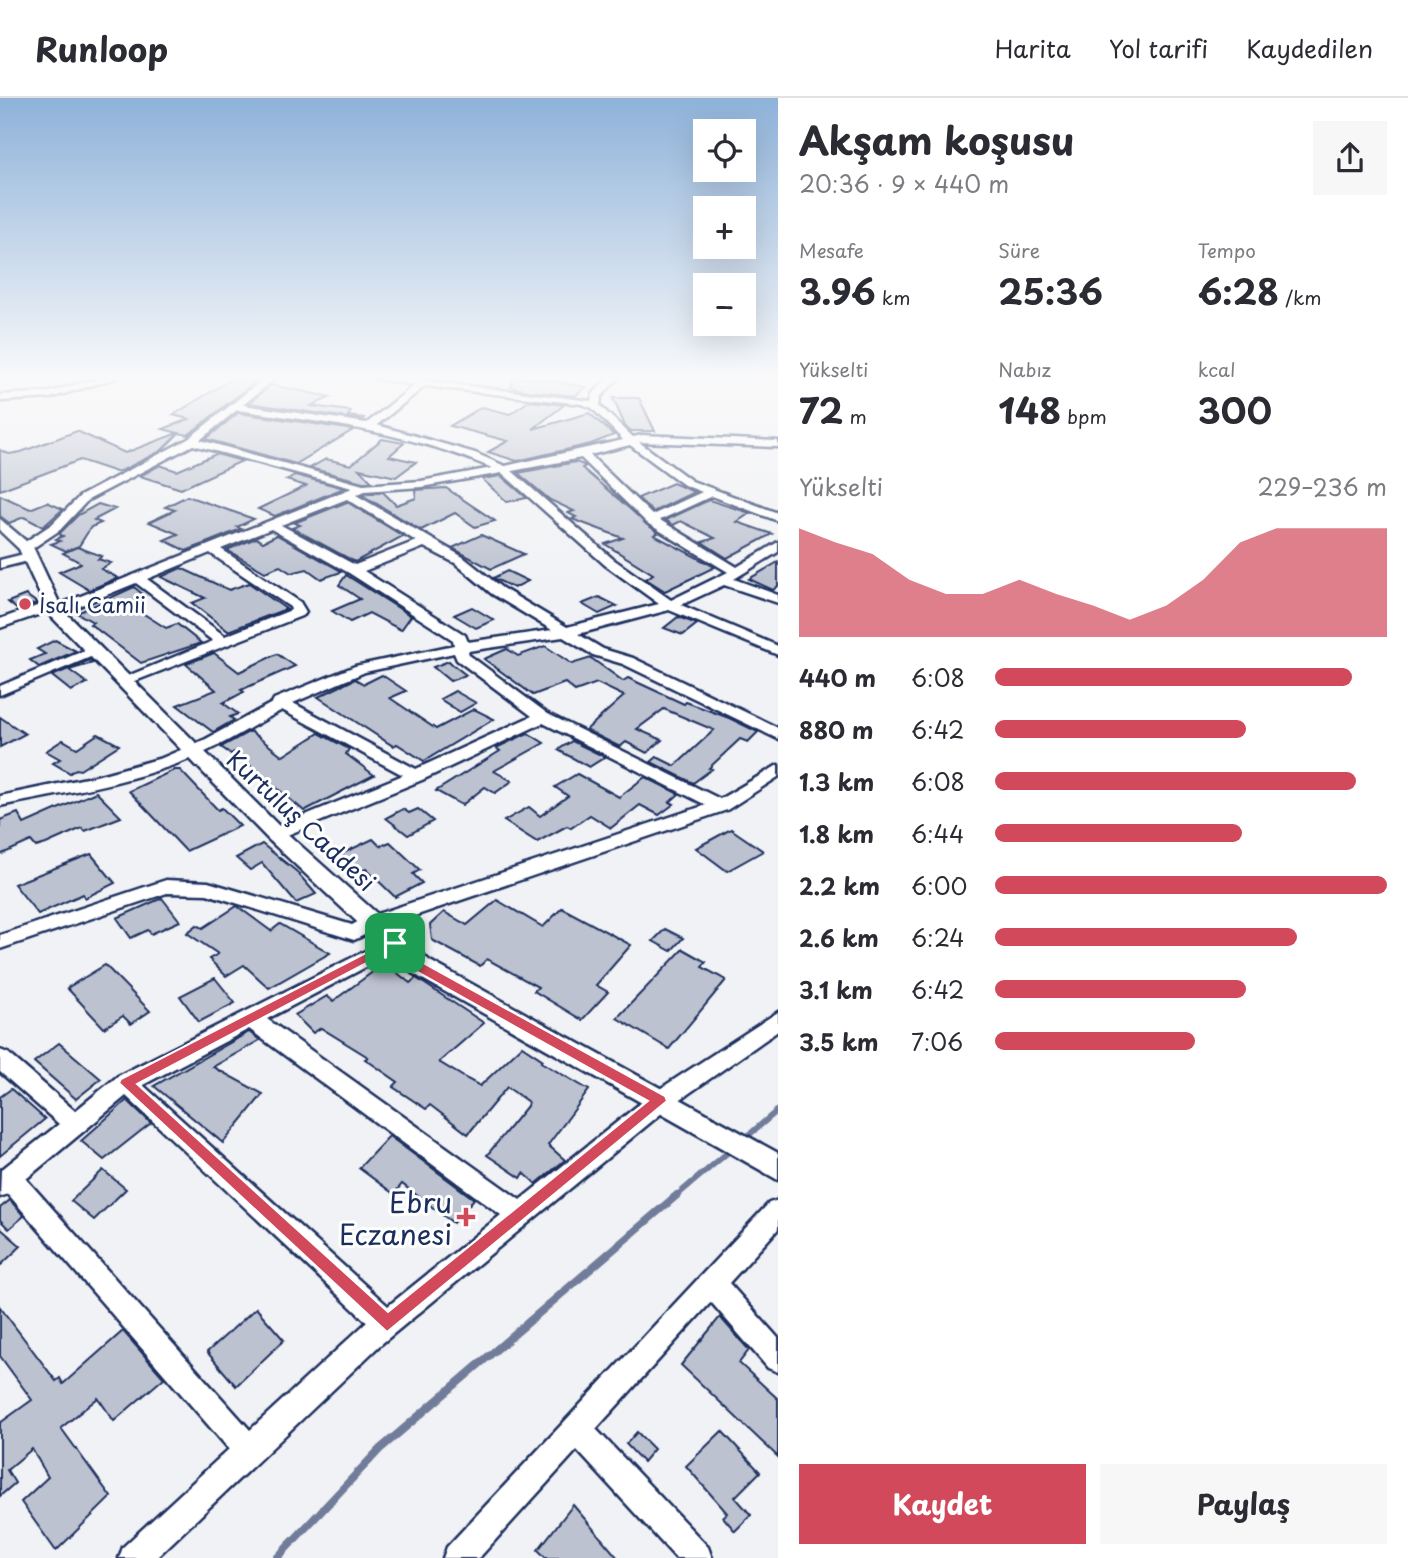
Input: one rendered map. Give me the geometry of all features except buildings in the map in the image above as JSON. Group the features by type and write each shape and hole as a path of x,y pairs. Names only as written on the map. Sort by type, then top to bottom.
{"main road":[{"name":"Kurtuluş Caddesi","path":"0,523 27,552 53,608 275,834 421,967 777,1166"}],"street":[{"path":"0,564 27,552 84,498 184,445"},
{"path":"208,445 363,488"},
{"path":"436,445 471,455 504,469 609,562 668,605 778,650"},
{"path":"0,624 138,578 363,488 421,484 583,454 616,445"},
{"path":"637,445 688,482 709,493 778,517"},
{"path":"583,454 651,520 732,577 778,599"},
{"path":"651,520 709,493"},
{"path":"347,494 459,560 497,591 598,652 628,661 778,734"},
{"path":"273,525 354,569 460,638 462,657 543,717 722,806"},
{"path":"354,569 425,542"},
{"path":"0,801 155,766 192,752 318,682 363,668 461,647 626,619 668,605 732,577 778,546"},
{"path":"125,680 299,612 295,605 212,549"},
{"path":"138,578 224,642"},
{"path":"0,691 95,650"},
{"path":"279,702 416,776"},
{"path":"275,834 416,776 543,717"},
{"path":"0,942 166,886 208,888 354,933 372,923 722,806 778,770"},
{"path":"249,1451 5,1182 126,1083 395,943"},
{"path":"249,1018 520,1214"},
{"path":"134,1558 387,1323 660,1101 778,1020"},
{"path":"0,1059 74,1124"},
{"path":"126,1083 387,1323"},
{"path":"469,1554 577,1429 778,1211"},
{"path":"711,1282 778,1358"},
{"path":"577,1429 697,1558"}],"waterway":[{"path":"743,1140 778,1110"},
{"path":"675,1197 733,1148"},
{"path":"277,1558 380,1449 677,1195"}],"place":[{"name":"İsalı Camii","path":"25,604"},
{"name":"Ebru Eczanesi","path":"466,1217"}],"route":[{"path":"395,943 421,967 660,1101 387,1323 126,1083 395,943"}]}
